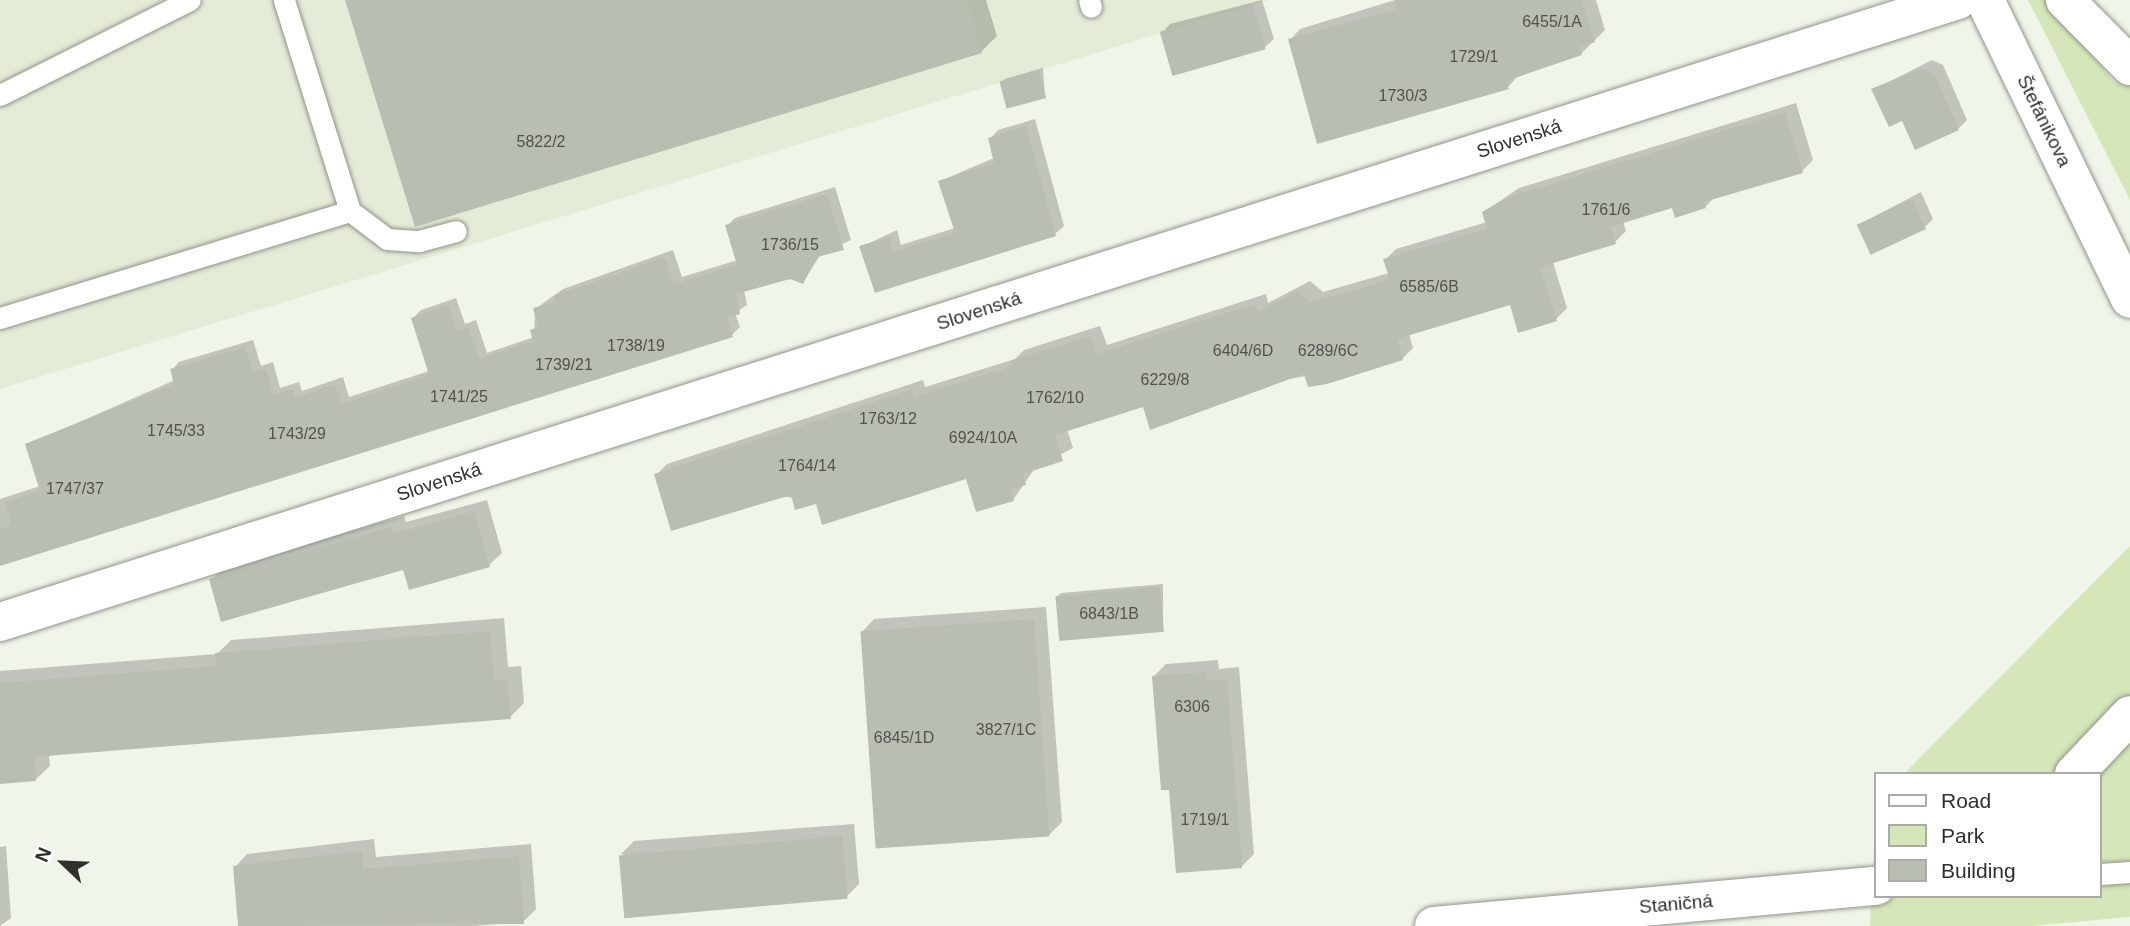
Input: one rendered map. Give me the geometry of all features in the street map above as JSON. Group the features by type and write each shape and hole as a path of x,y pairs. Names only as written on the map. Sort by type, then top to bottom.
{"street":[{"name":"Slovenská","path":"0,622 1958,0"},
{"name":"Štefánikova","path":"1985,0 2130,299"},
{"path":"2065,0 2126,64"},
{"path":"2076,772 2130,715"},
{"name":"Staničná","path":"1434,926 1874,886"}],"lane":[{"path":"0,95 190,0"},
{"path":"284,0 350,211 387,239 419,241 456,231"},
{"path":"0,318 350,211"},
{"path":"2102,874 2130,872"}],"shaded area":[{"path":"0,0 1269,0 0,389"}],"green space":[{"path":"2028,0 2048,0 2113,81 2130,83 2130,200"},
{"path":"2130,546 2130,917 2028,926 1870,926 1874,843 1874,898 2102,898 2102,772 1906,772"}],"building":[{"path":"345,0 966,0 982,53 415,227"},
{"path":"1395,0 1582,0 1595,42 1580,47 1582,55 1506,81 1509,89 1317,144 1288,39 1397,9"},
{"path":"1253,5 1266,49 1172,76 1160,32"},
{"path":"1922,68 1934,73 1959,130 1915,150 1902,121 1889,127 1871,89"},
{"path":"1039,71 1046,98 1007,109 999,82"},
{"path":"1785,112 1803,173 1704,202 1706,208 1675,218 1672,208 1610,227 1616,244 1540,267 1557,321 1518,333 1510,305 1397,339 1403,360 1327,384 1308,387 1304,374 1150,430 1143,407 1055,435 1063,461 1023,474 1026,485 1011,489 1014,501 976,512 966,479 822,525 816,504 795,510 791,495 671,531 654,474 912,389 914,397 1013,366 1012,360 1090,336 1096,354 1255,304 1258,312 1298,291 1311,302 1390,280 1383,259 1487,229 1482,212 1506,198"},
{"path":"1026,126 1056,236 875,293 859,246 889,237 892,252 955,233 938,181 994,163 988,138"},
{"path":"827,194 844,250 817,257 803,284 790,279 736,294 740,314 727,318 733,337 0,566 0,530 12,525 5,502 40,491 25,444 174,384 170,369 245,347 253,372 266,369 273,395 292,389 295,398 335,384 342,404 429,375 411,318 448,305 457,331 468,327 479,359 533,341 530,330 538,327 533,308 555,302 553,296 665,257 674,284 737,265 725,225"},
{"path":"1912,199 1926,229 1871,255 1857,225"},
{"path":"474,511 490,567 409,590 403,570 221,622 209,579 391,527 393,534"},
{"path":"1160,587 1164,632 1059,641 1055,596"},
{"path":"1034,619 1049,836 876,849 860,631"},
{"path":"490,631 494,680 507,679 511,719 34,757 36,781 0,784 0,683 216,666 215,653"},
{"path":"1206,672 1207,681 1227,679 1242,868 1176,873 1169,790 1161,790 1152,676"},
{"path":"842,836 847,899 624,918 619,856"},
{"path":"362,851 363,869 519,856 524,924 238,926 233,866"}]}
